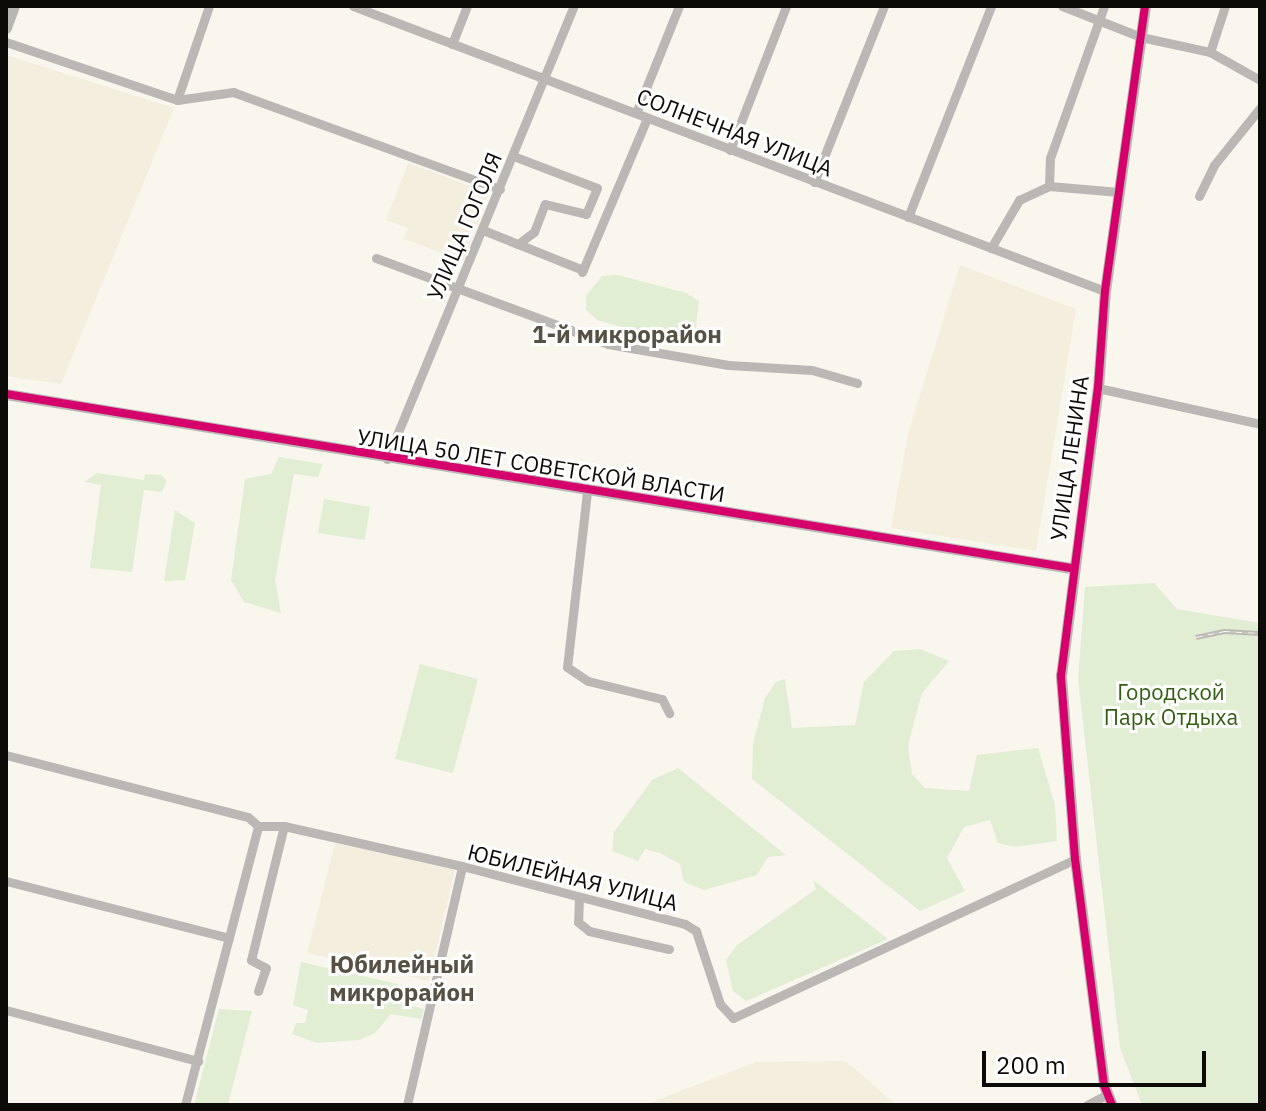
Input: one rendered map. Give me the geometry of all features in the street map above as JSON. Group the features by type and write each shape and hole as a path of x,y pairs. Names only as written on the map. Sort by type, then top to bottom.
{"main road":[{"path":"6,28 14,6"}],"street":[{"path":"177,100 209,6"},
{"name":"СОЛНЕЧНАЯ УЛИЦА","path":"353,6 1105,291"},
{"path":"452,44 467,6"},
{"name":"УЛИЦА ГОГОЛЯ","path":"387,459 574,6"},
{"path":"636,113 679,6"},
{"path":"730,150 786,6"},
{"path":"814,182 884,6"},
{"path":"908,217 991,6"},
{"path":"1062,6 1141,37 1210,52 1260,80"},
{"path":"1049,186 1050,158 1104,6"},
{"name":"УЛИЦА ЛЕНИНА","path":"1109,1100 1075,859 1061,676 1071,568 1098,388 1105,291 1145,6"},
{"path":"1210,52 1225,6"},
{"path":"6,42 177,100 233,92 500,189"},
{"path":"1199,196 1214,165 1260,108"},
{"path":"483,230 582,271 647,118"},
{"path":"513,156 597,188 586,214 545,204 534,232 518,244"},
{"path":"991,248 1019,200 1049,186 1119,192"},
{"path":"376,258 608,344 728,365 812,370 857,383"},
{"path":"1098,388 1260,424"},
{"name":"УЛИЦА 50 ЛЕТ СОВЕТСКОЙ ВЛАСТИ","path":"6,394 587,492 1071,568"},
{"path":"587,492 567,667 588,681 662,699 669,713"},
{"path":"6,755 248,817 258,826 185,1105"},
{"name":"ЮБИЛЕЙНАЯ УЛИЦА","path":"258,826 284,826 462,866 696,931 720,1004 733,1018 1075,859"},
{"path":"258,991 266,968 251,960 284,826"},
{"path":"407,1105 462,866"},
{"path":"6,881 229,938"},
{"path":"579,897 578,922 589,931 669,949"},
{"path":"6,1010 198,1061"},
{"path":"1087,1105 1109,1100"}],"shaded area":[{"path":"6,55 174,108 61,384 6,376"},
{"path":"408,163 489,193 464,261 404,239 408,228 386,220"},
{"path":"960,265 1076,309 1036,551 891,528 908,434"},
{"path":"335,843 455,870 429,981 307,953"},
{"path":"846,1061 896,1105 644,1105 756,1062"}],"green space":[{"path":"618,275 686,293 699,301 695,335 672,341 597,320 586,310 586,296 602,276"},
{"path":"279,457 323,464 318,477 294,474 275,580 281,613 244,602 231,580 245,479 271,474"},
{"path":"97,473 144,480 145,474 161,475 167,481 162,492 144,490 132,572 90,568 101,485 84,482"},
{"path":"324,499 370,507 365,540 318,533"},
{"path":"175,510 195,523 185,580 164,581"},
{"name":"Городской Парк Отдыха","path":"1154,583 1177,609 1260,623 1260,1105 1142,1105 1120,1048 1078,679 1085,587"},
{"path":"920,649 949,661 922,693 908,745 912,774 925,788 969,791 977,755 1038,748 1055,805 1057,841 1015,847 998,843 990,820 964,827 947,858 965,891 920,911 752,779 753,743 765,698 776,682 785,679 792,728 855,725 864,682 894,651"},
{"path":"420,664 478,679 453,773 395,759"},
{"path":"678,768 786,855 768,857 757,875 704,890 684,882 680,864 660,853 645,849 638,861 612,851 614,832 652,780"},
{"path":"813,880 888,939 746,1001 733,991 726,960 737,945 816,889"},
{"path":"301,962 424,990 421,997 404,993 401,1003 424,1009 421,1019 391,1014 375,1033 360,1040 317,1043 292,1034 296,1023 305,1023 308,1010 293,1005"},
{"path":"219,1009 252,1011 228,1105 194,1105"}],"railway":[{"path":"1196,637 1224,631 1260,633"}],"cycle path":[{"path":"1112,1105 1104,1085 1075,859 1061,676 1098,388 1105,291 1145,6"},
{"path":"6,394 1071,568"}],"district":[{"name":"1-й микрорайон","path":"627,335"},
{"name":"Юбилейный микрорайон","path":"402,979"}]}
